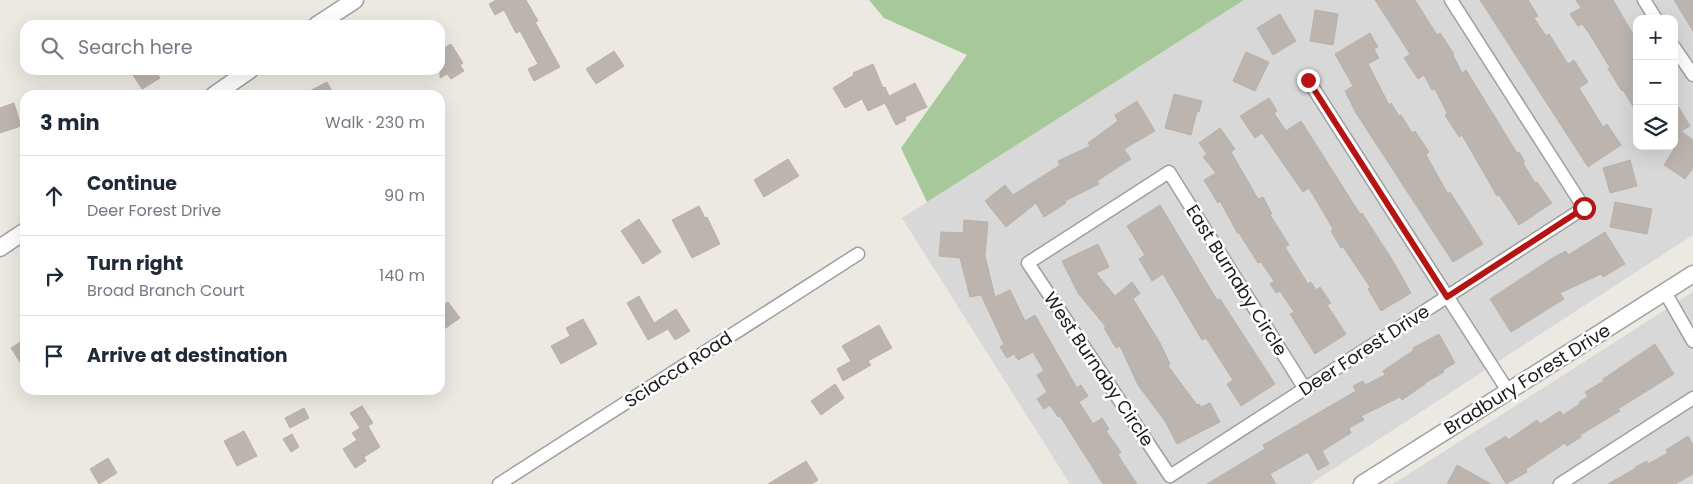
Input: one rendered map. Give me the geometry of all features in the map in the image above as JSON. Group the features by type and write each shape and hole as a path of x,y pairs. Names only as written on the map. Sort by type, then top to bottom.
{"street":[{"path":"325,20 355,0"},
{"name":"Deer Forest Drive","path":"1170,476 1584,208 1451,0"},
{"path":"1644,0 1653,15"},
{"path":"1678,53 1693,75"},
{"path":"221,90 243,75"},
{"path":"1308,80 1508,391"},
{"name":"West Burnaby Circle","path":"1169,172 1028,263 1170,476"},
{"name":"East Burnaby Circle","path":"1169,172 1305,388"},
{"path":"0,248 20,234"},
{"name":"Sciacca Road","path":"499,484 858,254"},
{"name":"Bradbury Forest Drive","path":"1362,484 1693,274"},
{"path":"1665,292 1693,342"},
{"path":"1560,484 1693,398"}],"shaded area":[{"path":"1244,0 1693,0 1693,235 1310,484 1070,484 902,218"},
{"path":"1693,292 1693,484 1393,484"}],"green space":[{"path":"869,0 1244,0 927,202 901,148 967,55 884,18"}],"building":[{"path":"496,0 526,0 538,21 535,22 560,67 534,81 528,69 538,64 520,31 516,33 504,10 495,15 489,4"},
{"path":"1375,0 1415,0 1437,35 1440,33 1454,54 1462,73 1466,70 1517,153 1519,152 1535,183 1537,182 1552,203 1519,225 1499,195 1497,196 1462,135 1459,137 1445,115 1447,113 1435,89 1432,90 1424,75 1418,79 1404,58 1410,54"},
{"path":"1480,0 1528,0 1538,16 1534,18 1546,36 1549,34 1568,64 1574,60 1588,82 1579,88 1603,127 1607,124 1621,145 1588,167"},
{"path":"1576,0 1613,0 1633,34 1633,106 1608,69 1610,68 1589,33 1582,24 1578,26 1570,14 1581,8"},
{"path":"1674,0 1693,0 1693,31"},
{"path":"1315,10 1338,14 1333,45 1310,41"},
{"path":"1280,14 1296,41 1273,55 1257,28"},
{"path":"1370,33 1378,47 1374,49 1379,58 1368,64 1389,105 1391,103 1399,116 1401,115 1412,133 1415,131 1429,152 1426,155 1448,194 1450,192 1483,244 1453,262 1356,113 1345,91 1353,86 1335,54"},
{"path":"451,44 463,63 460,65 464,71 451,79 447,74 440,78 440,75 445,75 445,47"},
{"path":"614,51 624,66 596,84 586,69"},
{"path":"1246,52 1269,62 1255,91 1233,81"},
{"path":"873,64 883,88 885,87 889,96 915,83 927,107 905,117 906,120 896,125 885,103 868,111 862,99 845,108 833,88 854,75 853,73"},
{"path":"133,75 158,75 160,78 142,89"},
{"path":"327,82 331,90 312,90"},
{"path":"1174,94 1202,101 1199,112 1197,111 1191,135 1165,128"},
{"path":"1269,98 1277,111 1274,113 1286,131 1301,121 1360,214 1362,213 1393,261 1411,293 1381,311 1368,289 1370,287 1343,247 1341,248 1331,231 1333,229 1309,188 1303,192 1262,133 1255,138 1240,116"},
{"path":"1137,101 1155,131 1124,149 1131,159 1097,181 1099,184 1065,201 1066,203 1044,217 1036,203 1006,227 985,201 1005,185 1013,195 1060,165 1058,161 1090,146 1088,143 1118,121 1115,115"},
{"path":"14,103 20,126 0,133 0,108"},
{"path":"1678,106 1690,126 1681,131 1693,140 1693,168 1685,179 1664,165 1673,150 1678,150"},
{"path":"1220,128 1235,149 1231,152 1258,199 1263,197 1272,214 1270,215 1289,245 1285,247 1308,284 1311,282 1316,290 1320,287 1331,303 1327,305 1346,334 1315,354 1290,314 1294,312 1280,291 1276,293 1270,284 1274,281 1261,262 1258,263 1238,234 1220,201 1218,203 1204,180 1216,173 1203,157 1207,154 1199,143"},
{"path":"788,159 799,176 764,197 754,180"},
{"path":"1630,160 1637,186 1610,193 1603,168"},
{"path":"1615,202 1652,209 1647,234 1610,227"},
{"path":"1160,205 1217,300 1220,299 1275,384 1241,406 1227,384 1233,380 1206,338 1202,340 1163,274 1152,281 1139,259 1145,255 1127,226"},
{"path":"699,206 705,218 707,217 720,244 692,258 672,220"},
{"path":"639,219 661,252 643,264 621,231"},
{"path":"964,220 988,222 985,256 995,297 1010,290 1025,321 1035,315 1077,388 1081,385 1088,396 1079,402 1093,424 1102,418 1109,429 1106,431 1121,452 1118,454 1121,460 1137,484 1103,484 1060,416 1058,417 1050,405 1044,409 1037,399 1047,392 1037,375 1044,371 1033,352 1018,360 1014,354 1007,358 1000,347 1004,344 981,295 970,297 960,258 939,256 941,232 963,233"},
{"path":"1605,232 1625,264 1603,277 1601,274 1560,293 1564,299 1511,332 1490,299 1554,257 1566,251 1568,255"},
{"path":"1098,244 1109,267 1096,273 1115,296 1132,282 1140,293 1133,299 1160,343 1170,364 1168,366 1197,405 1199,404 1201,407 1210,403 1220,422 1177,444 1165,421 1138,385 1120,346 1116,348 1104,328 1106,327 1078,293 1062,261"},
{"path":"639,296 654,323 676,309 690,331 675,340 668,329 648,340 627,303"},
{"path":"448,302 460,318 445,328 445,304"},
{"path":"583,319 597,344 561,364 551,346 570,336 566,328"},
{"path":"879,325 892,348 868,361 871,365 843,381 837,369 851,361 842,346"},
{"path":"1439,334 1455,363 1402,400 1400,397 1361,416 1364,420 1349,428 1351,433 1322,451 1329,464 1318,470 1308,452 1270,474 1276,484 1207,484 1265,449 1263,445 1356,391 1353,386 1363,381 1365,385 1385,375 1383,371 1414,350 1413,348"},
{"path":"20,342 20,362 11,348"},
{"path":"1655,344 1674,374 1618,409 1620,411 1580,435 1581,437 1567,446 1565,443 1526,469 1527,472 1506,484 1485,449 1506,436 1508,440 1537,420 1540,424 1560,411 1563,415 1588,397 1585,392 1604,381 1603,379"},
{"path":"835,384 844,398 821,415 811,401"},
{"path":"362,406 373,423 368,426 380,447 364,457 366,461 355,468 343,449 357,440 352,433 360,428 350,413"},
{"path":"304,408 309,418 290,428 285,418"},
{"path":"244,431 257,456 237,466 224,441"},
{"path":"292,434 299,447 291,452 283,439"},
{"path":"1688,436 1693,445 1693,474 1675,484 1608,484 1635,467 1647,461 1648,464 1668,453 1666,450"},
{"path":"108,458 117,473 99,484 90,469"},
{"path":"806,461 818,480 811,484 768,484"},
{"path":"1457,465 1491,484 1447,484"}],"route":[{"path":"1308,80 1447,297 1584,208"}]}
